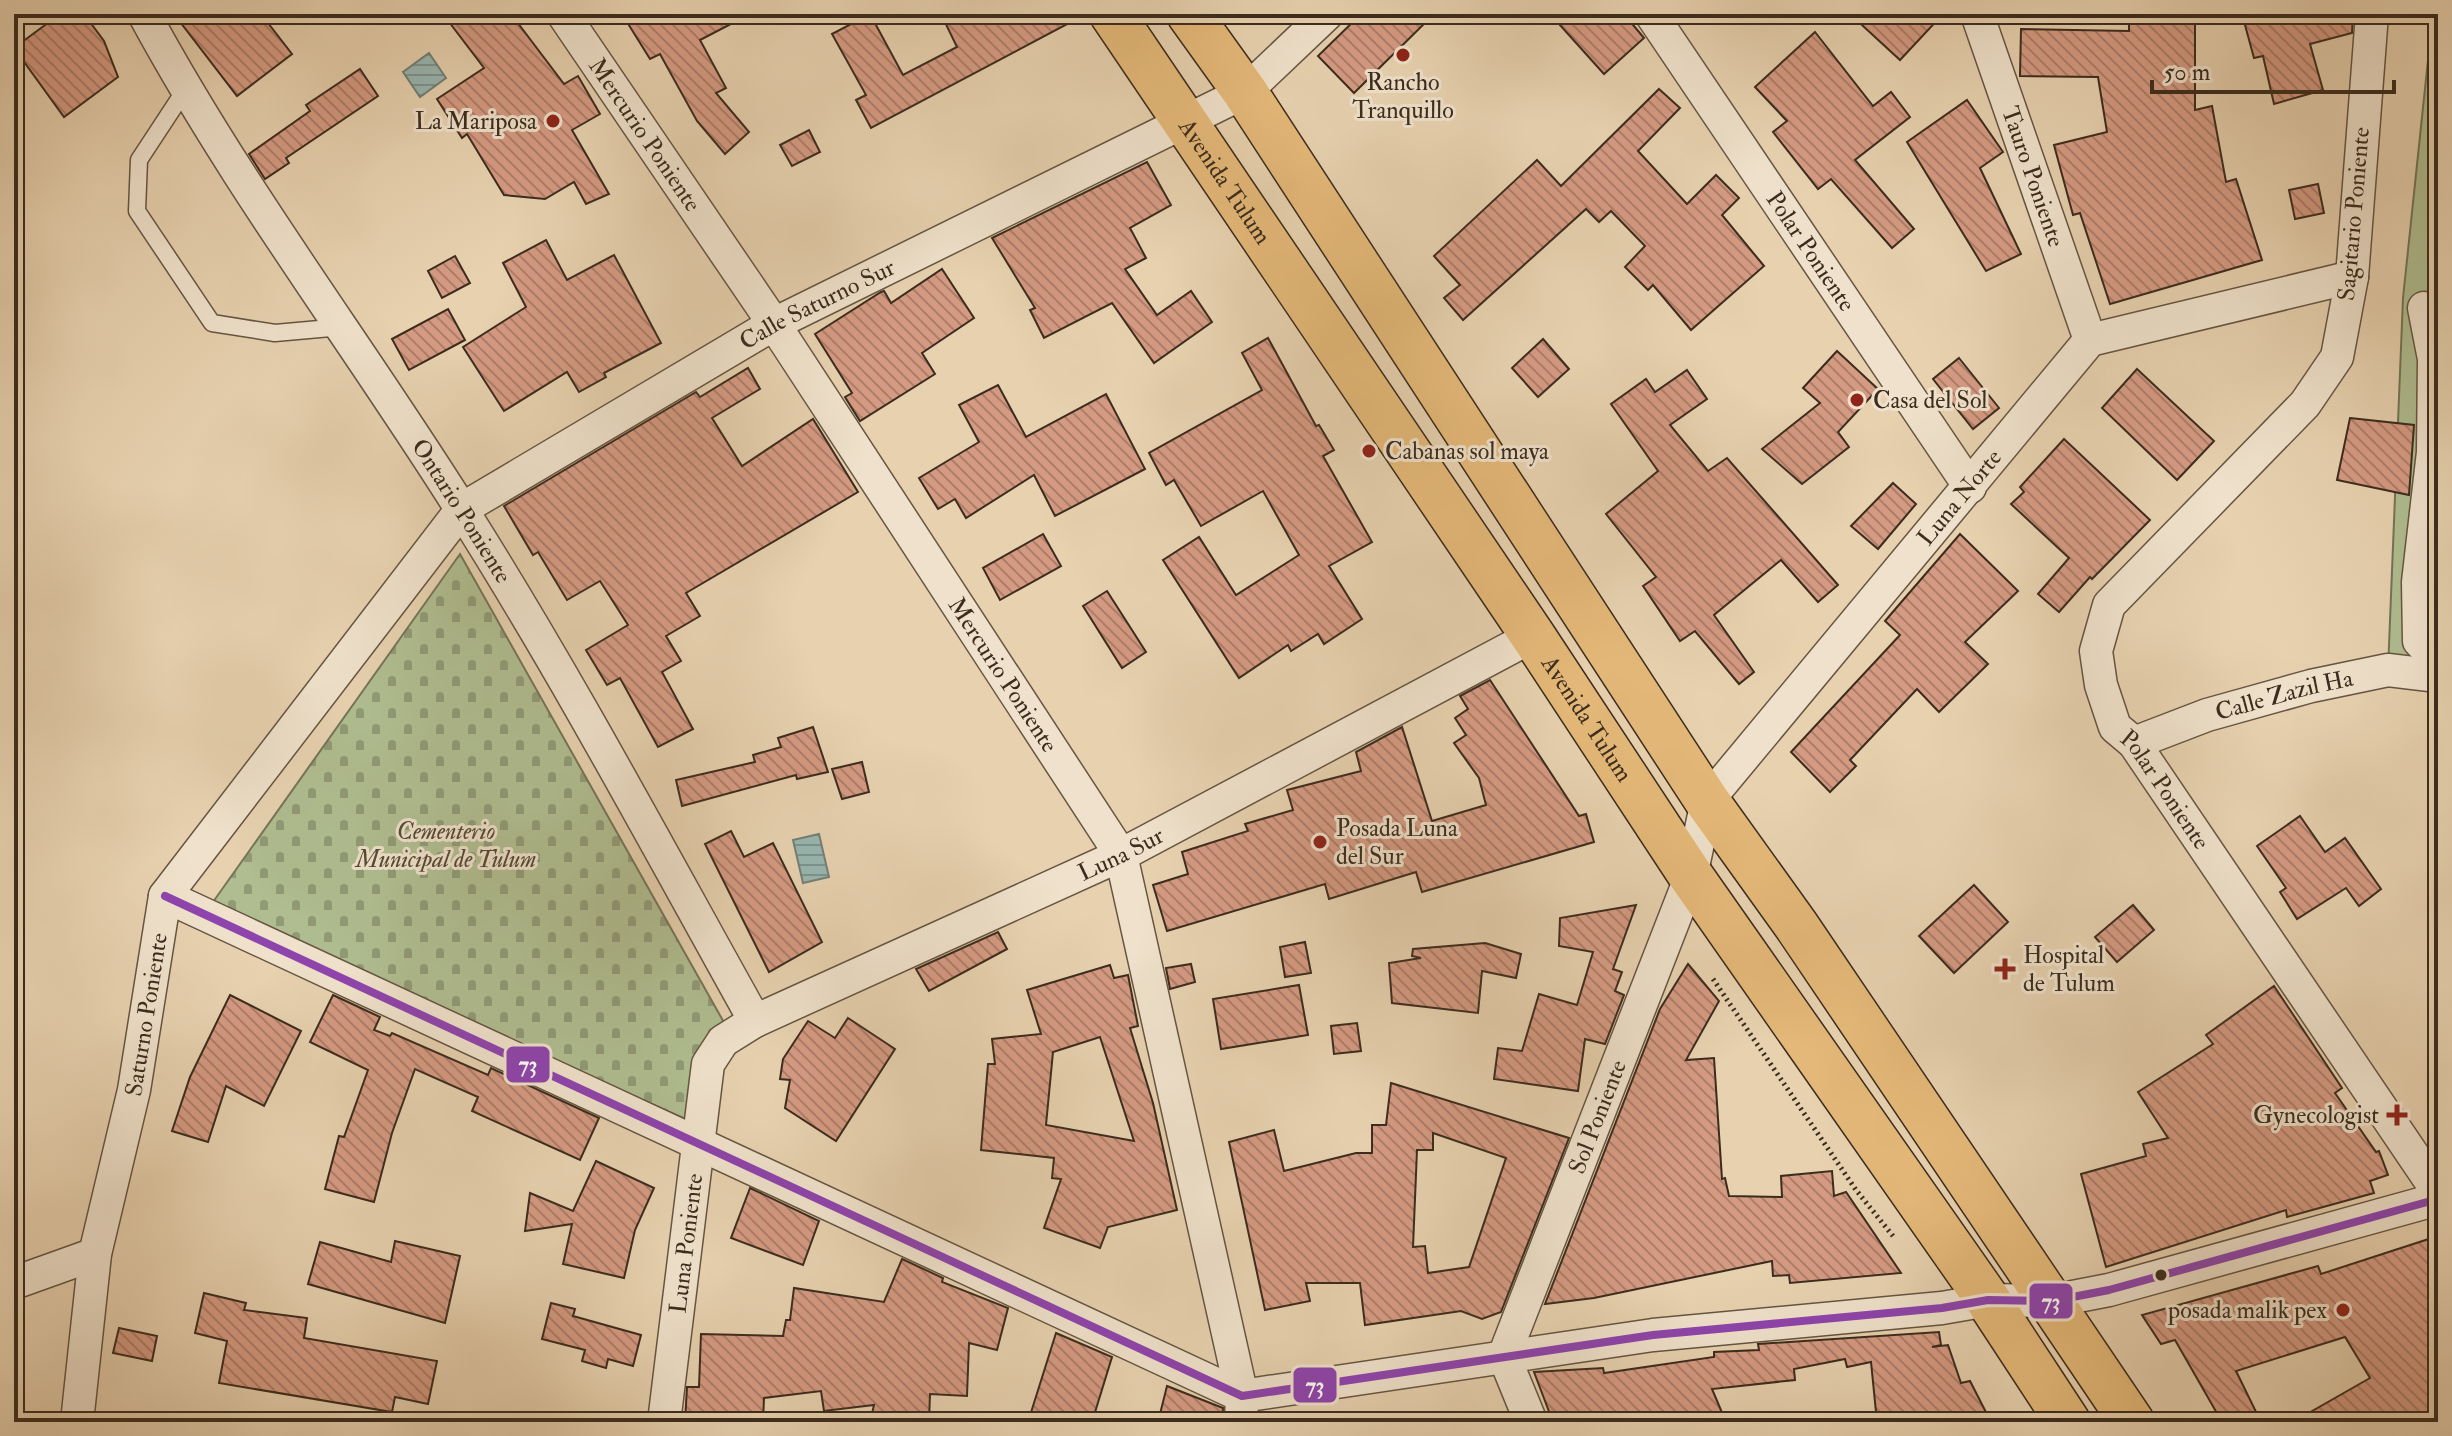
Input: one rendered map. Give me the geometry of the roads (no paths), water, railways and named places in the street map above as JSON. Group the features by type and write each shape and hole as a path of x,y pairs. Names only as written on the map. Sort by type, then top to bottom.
{"main road":[{"name":"Avenida Tulum","path":"1112,14 1533,636 1691,876 1988,1300 2068,1422"},
{"path":"1189,14 1245,92 1707,801 2132,1422"}],"street":[{"name":"Ontario Poniente","path":"144,14 185,90 462,509 623,784 755,1021"},
{"name":"Mercurio Poniente","path":"563,14 774,324 1121,855 1242,1409"},
{"name":"Calle Saturno Sur","path":"462,509 774,324 1245,92 1327,14"},
{"name":"Polar Poniente","path":"1651,14 1970,487"},
{"name":"Tauro Poniente","path":"1977,14 2090,340"},
{"name":"Sagitario Poniente","path":"2305,404 2337,357 2352,277 2372,14"},
{"path":"2090,340 2352,277"},
{"path":"2424,308 2434,359 2433,452 2418,582 2419,641 2438,657"},
{"name":"Luna Norte","path":"1691,876 1707,801 2090,340"},
{"name":"Polar Poniente","path":"2305,404 2109,605 2096,651 2101,685 2115,727 2134,743 2438,1192"},
{"name":"Saturno Poniente","path":"77,1422 95,1254 134,1090 165,896 462,509"},
{"name":"Luna Sur","path":"708,1064 723,1041 755,1021 1121,855 1533,636"},
{"name":"Calle Zazil Ha","path":"2134,743 2207,715 2311,686 2388,670 2438,676"},
{"name":"Sol Poniente","path":"1504,1356 1691,876"},
{"path":"165,896 699,1144 1242,1409 1504,1356 1653,1335 1942,1308 1988,1300 2052,1301 2109,1290 2438,1199"},
{"name":"Luna Poniente","path":"664,1422 708,1064"},
{"path":"14,1283 95,1254"},
{"path":"1504,1356 1531,1422"}],"lane":[{"path":"185,90 139,160 137,211 212,323 275,333 342,327"}],"water":[{"path":"429,53 446,78 420,97 403,72"},
{"path":"819,834 829,877 803,883 793,840"}],"place":[{"name":"Rancho Tranquillo","path":"1403,55"},
{"name":"La Mariposa","path":"553,121"},
{"name":"Casa del Sol","path":"1857,400"},
{"name":"Cabanas sol maya","path":"1369,451"},
{"name":"Posada Luna del Sur","path":"1320,842"},
{"name":"Hospital de Tulum","path":"2005,969"},
{"name":"Gynecologist","path":"2397,1115"},
{"name":"posada malik pex","path":"2343,1310"}],"park label":[{"name":"Cementerio Municipal de Tulum","path":"446,845"}]}
